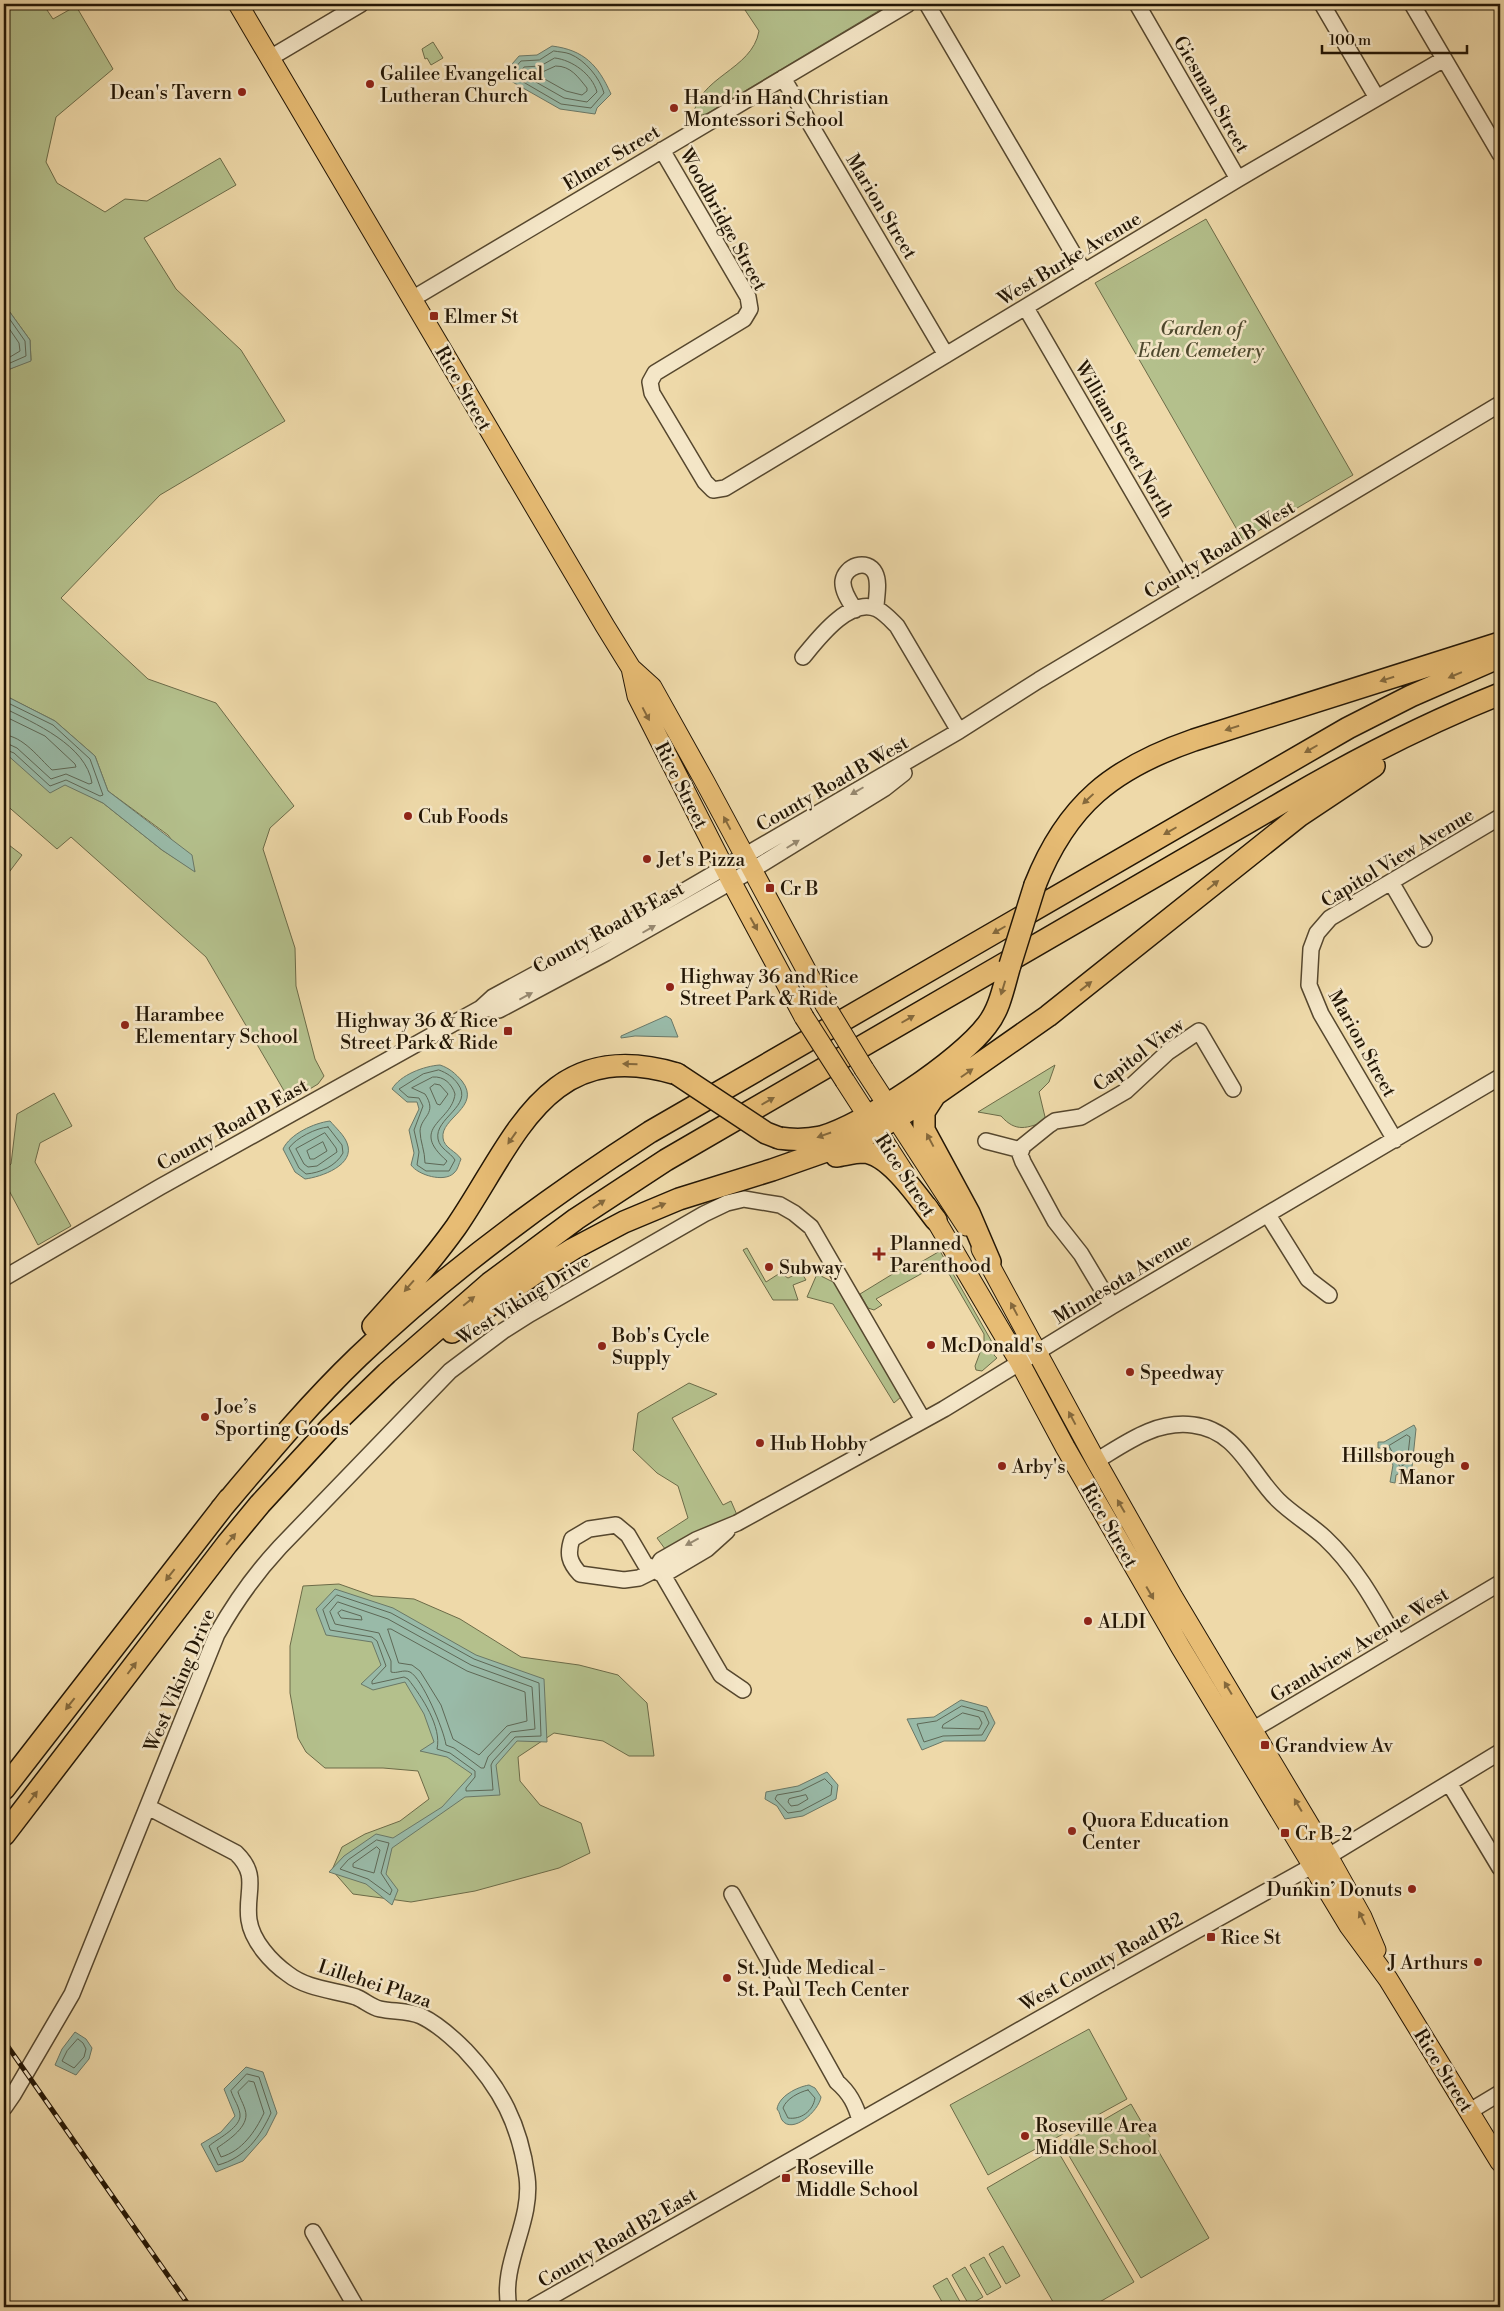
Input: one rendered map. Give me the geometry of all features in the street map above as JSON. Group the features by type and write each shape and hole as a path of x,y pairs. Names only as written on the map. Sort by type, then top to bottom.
{"highway":[{"path":"342,1416 494,1302 573,1249 665,1204 846,1144 872,1123 892,1111 982,1032 996,1011 1035,885 1053,846 1076,810 1111,780 1146,759 1194,740 1500,643"},
{"path":"221,1509 278,1441 357,1358 470,1259 563,1189 658,1127 1348,728 1411,696 1500,656"},
{"path":"4,1836 227,1544 294,1465 394,1367 490,1283 536,1247 643,1174 1348,764 1468,706 1500,694"},
{"path":"892,1111 935,1095 1048,1016 1299,816 1335,790 1442,728 1500,698"},
{"path":"4,1789 286,1422 434,1257 457,1226 512,1137 536,1106 552,1090 592,1069 614,1064 644,1066 677,1074 766,1133 779,1138 806,1140 872,1123"},
{"path":"935,1095 924,1112 924,1130 969,1213 990,1262"},
{"path":"772,1170 864,1152 884,1160 905,1181 936,1220"}],"main road":[{"name":"Rice Street","path":"238,4 631,668 652,687 825,1005 864,1069 990,1262 1096,1461 1173,1597 1254,1730 1321,1860"},
{"name":"Rice Street","path":"631,668 637,696 727,874 804,1017 936,1220 1020,1363 1078,1471 1238,1739 1362,1918 1388,1979 1500,2162"}],"street":[{"path":"270,58 361,4"},
{"name":"Elmer Street","path":"412,298 908,4"},
{"path":"927,4 1084,272"},
{"name":"Giesman Street","path":"1137,4 1238,179"},
{"path":"1322,4 1377,98"},
{"path":"1412,4 1500,154"},
{"name":"West Burke Avenue","path":"713,490 725,488 1238,179 1444,58"},
{"name":"Marion Street","path":"783,78 946,355"},
{"name":"Woodbridge Street","path":"662,150 748,297 750,309 744,319 655,373 650,382 657,401 705,482 713,490"},
{"name":"William Street North","path":"1026,308 1190,590"},
{"name":"County Road B West","path":"748,864 884,788 959,731 1039,680 1500,404"},
{"path":"855,610 844,591 842,582 848,570 862,565 869,566 875,572 877,581 876,608"},
{"path":"803,657 828,628 855,610 876,608 888,616 897,626 959,731"},
{"name":"Capitol View Avenue","path":"1317,933 1330,918 1500,817"},
{"name":"County Road B East","path":"4,1278 166,1184 481,1008 493,997 624,926 748,864"},
{"path":"1391,882 1424,939"},
{"name":"Marion Street","path":"1317,933 1311,949 1309,985 1321,1014 1394,1140"},
{"name":"Capitol View","path":"1021,1150 1031,1138 1055,1121 1081,1117 1126,1091 1168,1052 1199,1031 1233,1089"},
{"name":"Minnesota Avenue","path":"659,1572 661,1560 696,1540 736,1523 923,1420 1500,1077"},
{"path":"986,1141 1021,1150 1022,1162 1055,1221 1081,1254 1112,1306"},
{"name":"West Viking Drive","path":"4,2108 14,2095 72,1994 218,1634 244,1590 280,1547 419,1401 474,1351 530,1314 711,1210 744,1199 763,1201 780,1205 806,1222 816,1234 923,1420"},
{"path":"1268,1215 1308,1279 1329,1294"},
{"path":"1096,1461 1141,1434 1167,1425 1194,1425 1219,1434 1242,1452 1279,1501 1324,1538 1341,1555 1370,1594 1398,1643"},
{"path":"659,1572 624,1580 580,1574 570,1563 569,1550 572,1539 589,1529 616,1525 628,1535 645,1564 659,1572 721,1675 744,1690"},
{"name":"Grandview Avenue West","path":"1238,1739 1500,1583"},
{"name":"West County Road B2","path":"720,2201 1321,1860 1500,1752"},
{"path":"1449,1783 1500,1868"},
{"name":"Lillehei Plaza","path":"148,1807 236,1853 249,1866 248,1907 253,1934 259,1945 288,1975 320,1989 357,1998 378,2008 418,2014 430,2021 460,2046 492,2080 504,2101 517,2133 528,2183 527,2205 508,2282 509,2307"},
{"path":"732,1894 837,2082 846,2090 851,2098 860,2121"},
{"path":"1470,2111 1500,2093"},
{"name":"County Road B2 East","path":"533,2307 720,2201"},
{"path":"313,2232 356,2307"}],"green space":[{"path":"4,4 43,4 53,19 76,6 113,69 56,117 46,162 57,183 105,212 125,199 147,201 220,158 236,185 144,238 176,289 241,350 285,421 160,495 61,598 148,679 216,703 294,806 270,828 263,849 295,948 296,986 315,1059 324,1076 318,1084 290,1101 206,957 71,837 57,849 4,803 4,752 103,803 162,850 195,871 168,835 108,791 95,756 55,721 4,695 4,367 10,369 31,360 30,340 4,304"},
{"path":"741,4 795,4 799,7 812,7 817,4 890,4 708,113 693,118 697,104 704,92 746,56 754,44 759,31"},
{"path":"433,42 443,58 431,65 427,58 425,59 422,49"},
{"name":"Garden of Eden Cemetery","path":"1206,219 1353,475 1243,540 1095,283"},
{"path":"5,842 22,855 4,879 4,844"},
{"path":"1055,1065 1049,1082 1039,1092 1046,1121 1022,1128 1012,1125 1001,1116 978,1112"},
{"path":"54,1093 72,1126 40,1143 35,1162 71,1226 38,1245 4,1181 4,1170 11,1164 17,1114"},
{"path":"747,1248 766,1282 780,1273 788,1278 801,1272 806,1280 793,1285 798,1300 773,1300 743,1250"},
{"path":"940,1251 996,1349 994,1355 997,1358 982,1371 976,1370 975,1366 984,1342 984,1334 949,1274 941,1270 937,1265 876,1299 882,1305 874,1310 868,1308 860,1294 904,1267 902,1262 904,1260 909,1269"},
{"path":"817,1274 835,1283 901,1397 894,1403 833,1304 807,1297"},
{"path":"689,1383 717,1394 672,1418 723,1505 731,1501 737,1515 668,1553 657,1538 688,1518 678,1486 657,1473 633,1450 638,1413"},
{"path":"339,1584 373,1596 414,1599 460,1619 521,1657 579,1665 618,1675 647,1703 654,1756 629,1756 603,1741 554,1733 518,1757 520,1781 540,1805 581,1823 590,1853 559,1868 475,1891 411,1902 353,1894 332,1870 342,1847 365,1834 400,1821 429,1799 418,1771 383,1768 325,1768 306,1752 298,1738 290,1693 290,1646 303,1586"},
{"path":"1089,2029 1127,2099 988,2175 950,2105"},
{"path":"1131,2104 1209,2238 1141,2278 1062,2144"},
{"path":"1056,2148 1134,2282 1091,2307 1056,2307 987,2188"},
{"path":"1003,2246 1020,2276 1006,2284 989,2254"},
{"path":"984,2257 1001,2287 987,2295 970,2265"},
{"path":"965,2267 983,2297 969,2305 952,2275"},
{"path":"947,2278 963,2307 945,2307 933,2286"}],"water":[{"path":"552,46 581,55 601,75 611,94 597,108 595,114 560,109 509,80 506,71 519,56 537,55"},
{"path":"4,304 30,340 31,361 10,369 4,367"},
{"path":"4,695 55,721 95,756 108,791 192,855 195,872 162,850 103,803 65,785 50,793 4,752"},
{"path":"666,1016 671,1019 678,1037 635,1036 621,1038 621,1036"},
{"path":"440,1065 452,1071 462,1081 467,1090 467,1098 459,1112 448,1124 443,1138 448,1147 461,1159 454,1173 450,1176 438,1178 425,1175 414,1169 411,1165 414,1153 409,1130 419,1109 417,1102 407,1102 392,1089 401,1079 413,1072"},
{"path":"330,1121 342,1134 347,1143 348,1151 346,1158 342,1164 328,1173 305,1179 295,1172 283,1149 291,1139 303,1130"},
{"path":"1414,1425 1416,1429 1412,1467 1396,1475 1395,1483 1390,1482 1393,1465 1384,1448 1378,1448 1378,1442 1384,1442"},
{"path":"335,1589 393,1608 476,1655 544,1679 547,1742 517,1741 496,1765 500,1795 465,1797 392,1848 386,1874 398,1890 392,1905 366,1884 329,1872 344,1856 376,1834 393,1838 442,1807 472,1774 447,1757 420,1751 434,1742 424,1714 405,1682 373,1690 361,1684 381,1665 372,1642 326,1635 316,1609"},
{"path":"961,1700 987,1707 995,1723 985,1741 944,1741 922,1750 907,1719 934,1717"},
{"path":"827,1772 838,1785 836,1799 803,1816 785,1819 777,1806 765,1799 766,1792 798,1786"},
{"path":"75,2032 86,2039 92,2048 89,2059 76,2075 55,2065 62,2049"},
{"path":"246,2067 263,2072 277,2113 266,2135 243,2161 216,2172 201,2144 221,2132 235,2116 224,2089"},
{"path":"809,2085 815,2088 821,2097 819,2103 805,2119 792,2125 786,2124 777,2109 778,2104 789,2093"}],"railway":[{"path":"4,2041 190,2307"}],"place":[{"name":"Galilee Evangelical Lutheran Church","path":"370,84"},
{"name":"Dean's Tavern","path":"242,92"},
{"name":"Hand in Hand Christian Montessori School","path":"674,108"},
{"name":"Elmer St","path":"434,316"},
{"name":"Cub Foods","path":"408,816"},
{"name":"Jet's Pizza","path":"647,859"},
{"name":"Cr B","path":"770,888"},
{"name":"Highway 36 and Rice Street Park & Ride","path":"670,987"},
{"name":"Harambee Elementary School","path":"125,1025"},
{"name":"Highway 36 & Rice Street Park & Ride","path":"508,1031"},
{"name":"Planned Parenthood","path":"879,1254"},
{"name":"Subway","path":"769,1267"},
{"name":"McDonald's","path":"931,1345"},
{"name":"Bob's Cycle Supply","path":"602,1346"},
{"name":"Speedway","path":"1130,1372"},
{"name":"Joe’s Sporting Goods","path":"205,1417"},
{"name":"Hub Hobby","path":"760,1443"},
{"name":"Arby's","path":"1002,1466"},
{"name":"Hillsborough Manor","path":"1465,1466"},
{"name":"ALDI","path":"1088,1621"},
{"name":"Grandview Av","path":"1265,1745"},
{"name":"Quora Education Center","path":"1072,1831"},
{"name":"Cr B-2","path":"1285,1833"},
{"name":"Dunkin’ Donuts","path":"1412,1889"},
{"name":"Rice St","path":"1211,1937"},
{"name":"J Arthurs","path":"1478,1962"},
{"name":"St. Jude Medical - St. Paul Tech Center","path":"727,1978"},
{"name":"Roseville Area Middle School","path":"1025,2136"},
{"name":"Roseville Middle School","path":"786,2178"}]}
